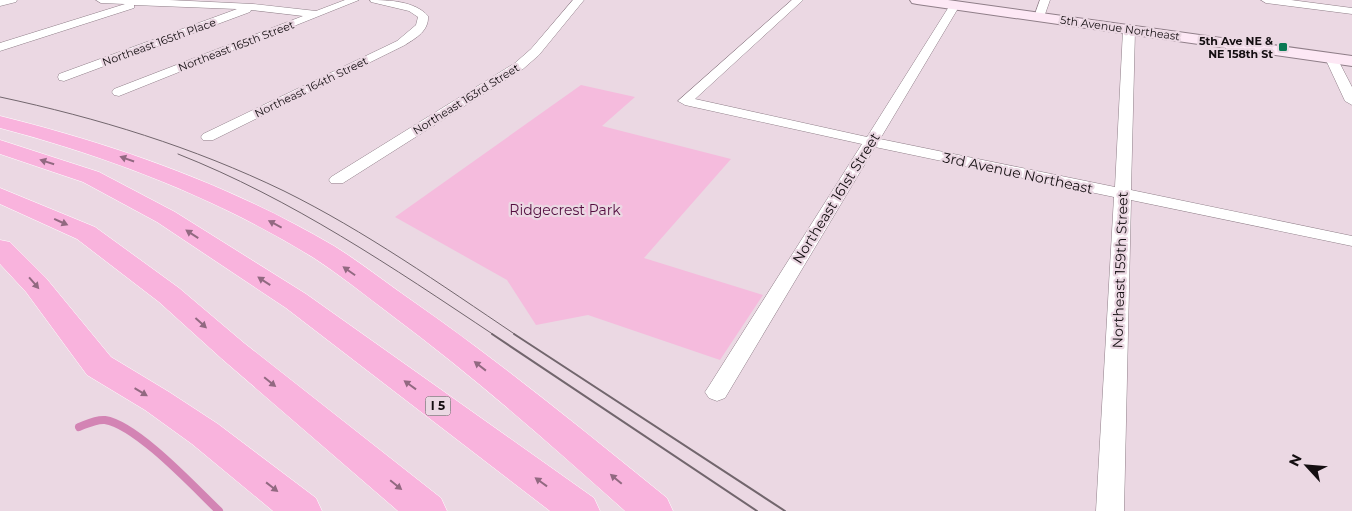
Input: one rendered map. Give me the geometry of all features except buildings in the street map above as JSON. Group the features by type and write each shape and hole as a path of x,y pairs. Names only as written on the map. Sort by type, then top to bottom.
{"highway":[{"path":"0,122 73,141 151,167 264,218 318,248 436,332 511,390 653,511"},
{"name":"I 5","path":"0,147 91,177 166,217 296,301 580,511"},
{"path":"0,195 86,233 169,295 233,351 427,511"},
{"path":"0,248 36,285 99,366 205,434 302,511"}],"street":[{"path":"0,3 12,0"},
{"path":"101,0 253,7 317,14"},
{"name":"Northeast 165th Street","path":"119,92 354,0"},
{"name":"Northeast 164th Street","path":"208,137 400,43 420,29 424,19 419,12 403,6 375,0"},
{"name":"Northeast 163rd Street","path":"337,180 520,66 579,0"},
{"name":"3rd Avenue Northeast","path":"798,0 685,101 871,142 1352,241"},
{"name":"5th Avenue Northeast","path":"917,0 1352,61"},
{"path":"1038,17 1045,0"},
{"path":"1266,0 1352,11"},
{"path":"0,46 146,1"},
{"name":"Northeast 161st Street","path":"717,392 955,5"},
{"name":"Northeast 165th Place","path":"64,76 253,7"},
{"name":"Northeast 159th Street","path":"1110,511 1124,195 1129,30"},
{"path":"1331,58 1352,101"}],"green space":[{"name":"Ridgecrest Park","path":"581,85 635,97 602,126 731,159 644,258 763,295 720,360 588,315 536,325 507,280 395,217"}],"waterway":[{"path":"79,427 102,420 118,424 149,445 181,473 219,511"}],"tram line":[{"path":"0,97 73,114 145,135 250,175 344,223 516,335"},
{"path":"178,154 220,172 301,213 418,284 494,335"},
{"path":"492,334 757,511"},
{"path":"514,334 785,511"}],"place":[{"name":"5th Ave NE & NE 158th St","path":"1283,47"}]}
